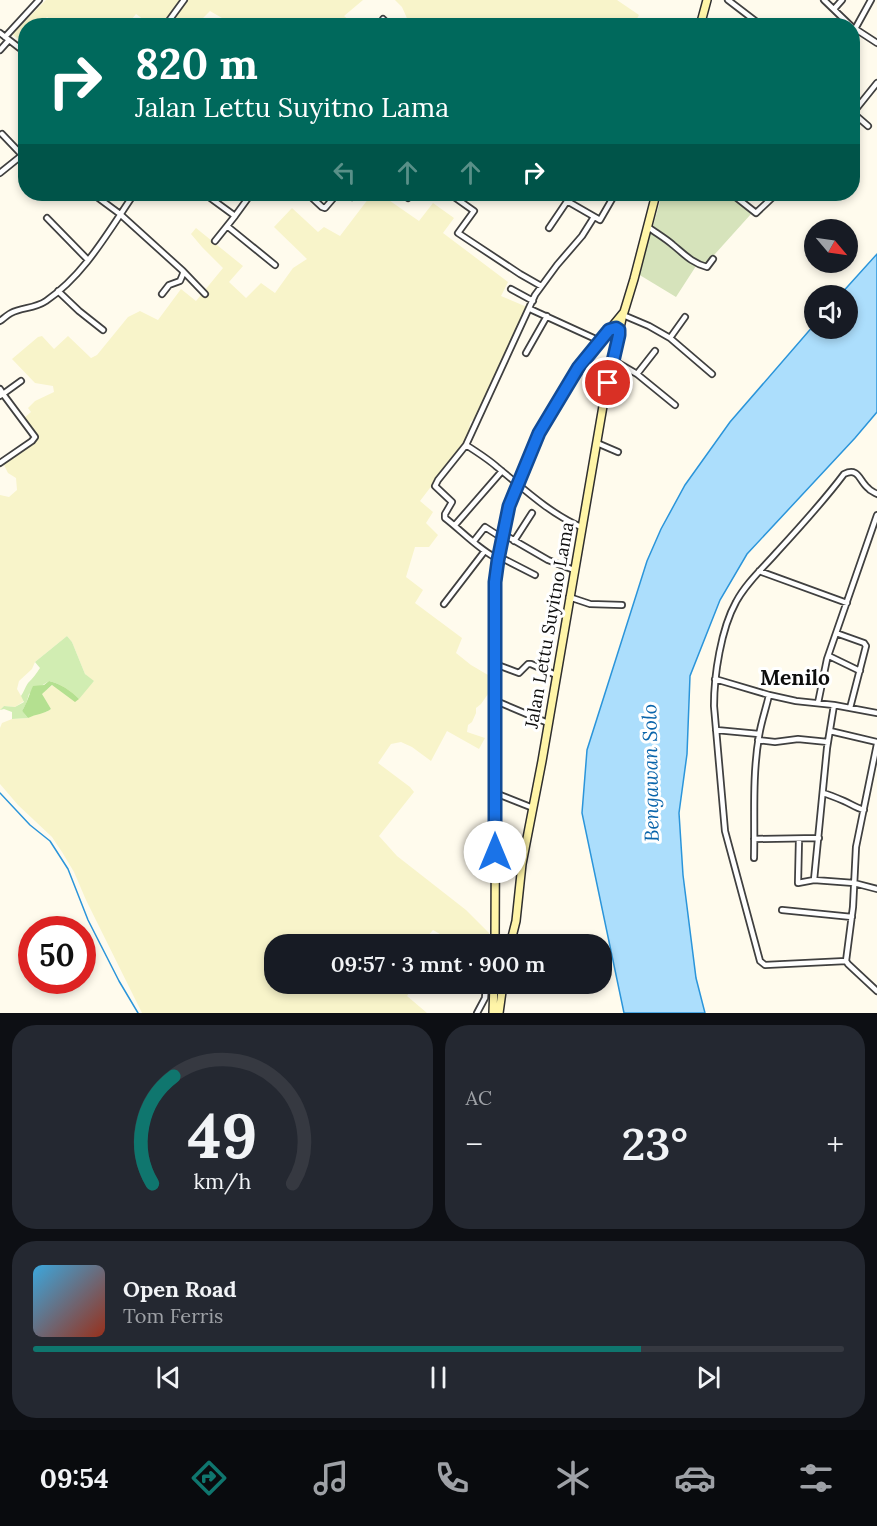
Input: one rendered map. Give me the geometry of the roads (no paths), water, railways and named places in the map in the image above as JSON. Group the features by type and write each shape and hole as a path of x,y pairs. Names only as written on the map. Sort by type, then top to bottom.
{"main road":[{"path":"702,18 707,0"},
{"name":"Jalan Lettu Suyitno Lama","path":"513,934 522,864 603,406 623,314 655,201"},
{"path":"495,934 494,619 498,558 502,536 509,506 539,433 578,368 623,314"},
{"path":"609,330 616,328 619,330 619,335"},
{"path":"493,1013 494,994"},
{"path":"499,1013 502,994"}],"street":[{"path":"22,18 39,0"},
{"path":"171,18 184,0"},
{"path":"728,0 752,18"},
{"path":"824,0 844,18"},
{"path":"834,9 842,0"},
{"path":"859,18 871,0"},
{"path":"0,50 5,37 18,23"},
{"path":"860,32 877,43"},
{"path":"5,37 18,47"},
{"path":"860,104 877,83"},
{"path":"860,120 868,126"},
{"path":"2,134 18,149"},
{"path":"0,173 18,159"},
{"path":"102,201 183,271 205,294"},
{"path":"0,321 14,312 41,304 58,291 88,260 129,201"},
{"path":"216,201 235,216"},
{"path":"215,241 246,201"},
{"path":"316,201 324,208 332,201"},
{"path":"460,201 474,211 458,233 541,286"},
{"path":"549,228 567,201 600,220 611,201"},
{"path":"741,201 756,213 769,201"},
{"path":"536,574 484,552 444,516 452,502 435,486 466,445 532,301 594,217"},
{"path":"47,218 88,260"},
{"path":"227,226 275,265"},
{"path":"648,227 699,265 707,267 713,259"},
{"path":"162,294 169,285 180,281 183,271"},
{"path":"511,289 532,301"},
{"path":"58,291 103,330"},
{"path":"530,309 600,341"},
{"path":"623,314 670,338 712,374"},
{"path":"526,353 547,316"},
{"path":"670,338 685,317"},
{"path":"637,374 655,351"},
{"path":"613,360 637,374 675,405"},
{"path":"0,463 35,437 1,393 21,381"},
{"path":"597,442 618,452"},
{"path":"466,445 561,517 581,527"},
{"path":"455,525 502,471"},
{"path":"846,961 765,964 760,961 727,840 714,706 715,679 732,609 759,571 820,505 844,474 848,472 856,474 866,487 877,494"},
{"path":"514,541 532,513"},
{"path":"818,703 822,679 836,633 877,515"},
{"path":"474,541 485,527 548,560 574,570"},
{"path":"444,604 484,552"},
{"path":"759,571 847,603"},
{"path":"569,597 590,604 622,605"},
{"path":"836,633 866,645 850,708"},
{"path":"829,656 860,671"},
{"path":"495,664 519,673 531,664 556,675"},
{"path":"715,679 796,701 877,713"},
{"path":"754,858 758,740 769,695"},
{"path":"496,701 548,723"},
{"path":"814,880 834,705"},
{"path":"716,730 759,734"},
{"path":"830,731 877,743 856,847 852,917 846,961 877,991"},
{"path":"758,740 828,742"},
{"path":"495,793 533,808"},
{"path":"823,793 864,810"},
{"path":"754,839 819,838"},
{"path":"800,839 798,883 814,880 877,889"},
{"path":"782,910 852,917"},
{"path":"477,1013 485,994"}],"water":[{"name":"Bengawan Solo","path":"877,254 877,412 747,554 720,600 690,676 687,754 679,813 683,875 696,978 705,1013 624,1013 612,956 612,934 607,934 582,813 587,750 647,561 685,485 730,422 804,337 804,339 858,339 858,285 849,285"}],"waterway":[{"path":"0,793 30,825 50,841 68,869 88,920 138,1013"}],"district":[{"name":"Menilo","path":"795,677"}]}
